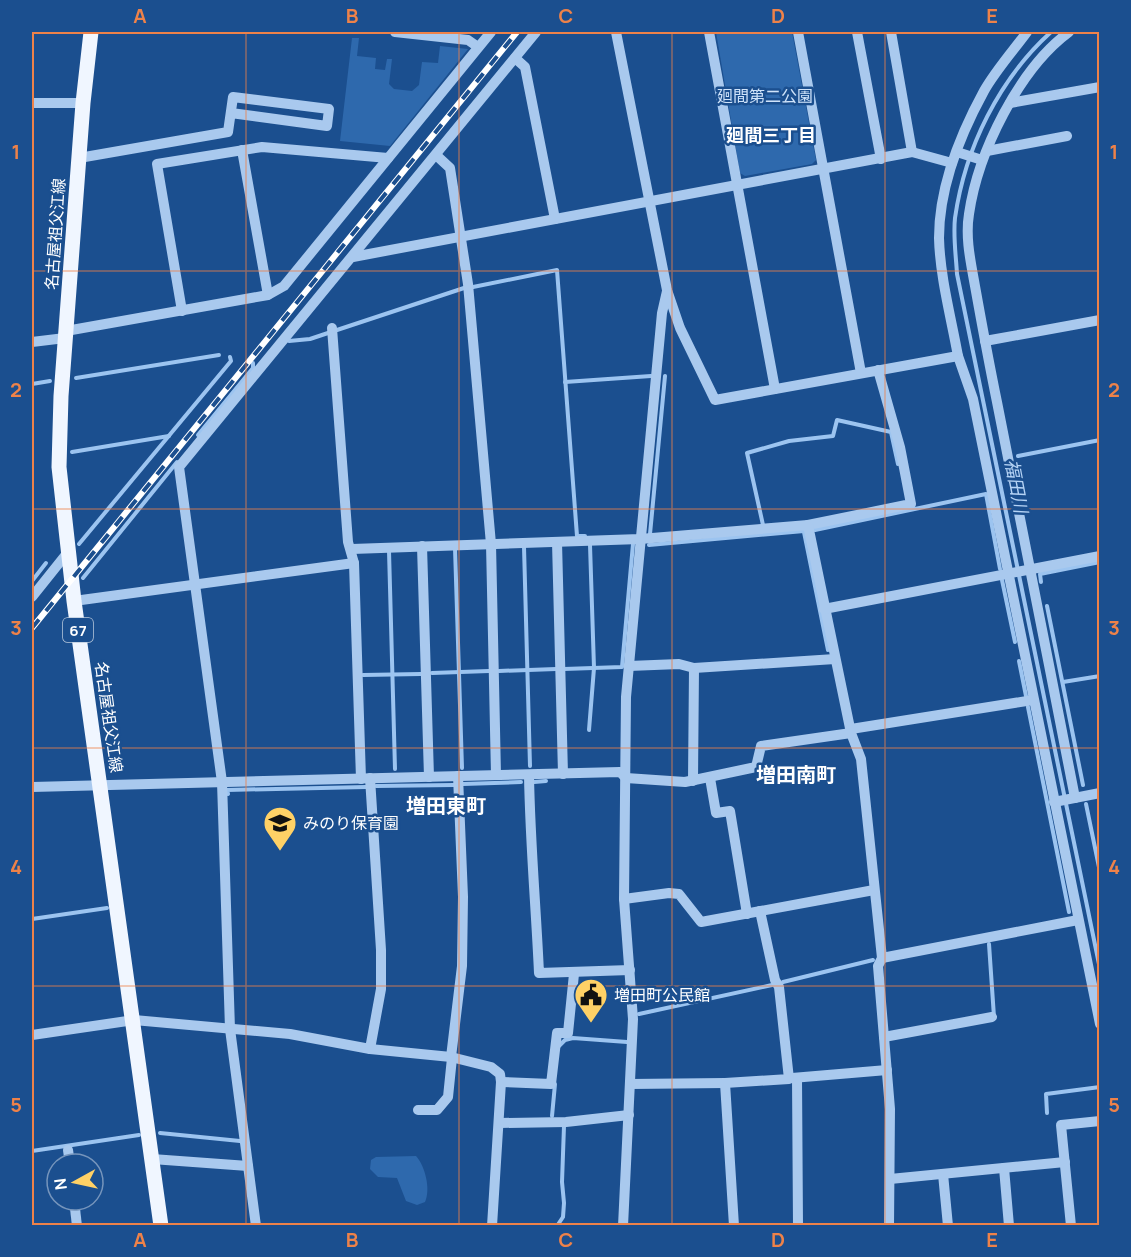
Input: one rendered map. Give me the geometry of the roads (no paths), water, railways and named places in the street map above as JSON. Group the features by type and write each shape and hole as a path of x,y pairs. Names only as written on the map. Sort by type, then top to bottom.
{"main road":[{"name":"名古屋祖父江線","path":"92,32 83,103 65,334 59,467 74,601 161,1226"}],"street":[{"path":"395,32 468,40 478,47"},
{"path":"32,342 183,310 268,295 284,286 491,32"},
{"path":"255,1226 230,1029 222,782 179,467 280,341 291,333 536,32"},
{"path":"616,32 667,290 680,328 715,400 958,356"},
{"path":"708,32 775,389"},
{"path":"798,32 861,373"},
{"path":"857,32 880,159"},
{"path":"891,32 912,152"},
{"path":"1027,32 985,90 959,152 952,163 939,237 941,265 958,356 973,399 1033,700 1057,801 1078,920 1100,1024"},
{"path":"1069,32 1057,41 1023,81 982,157 969,214 968,235 1027,570 1074,798"},
{"path":"515,58 525,67 555,219"},
{"path":"1010,103 1100,87"},
{"path":"79,158 228,132 233,97 329,109 327,126 231,113"},
{"path":"32,103 83,103"},
{"path":"959,152 982,157 1067,136"},
{"path":"183,310 157,164 262,147 388,158"},
{"path":"242,150 268,295"},
{"path":"353,257 912,152 952,163"},
{"path":"436,155 450,168 468,284 491,544 496,775"},
{"path":"624,1226 633,1019 624,899 626,778 624,752 640,539 662,313 667,290"},
{"path":"985,341 1100,320"},
{"path":"332,328 348,542 352,549 354,563 366,779 381,950 381,989 370,1049"},
{"path":"352,549 640,539 808,525 911,504 900,447 879,370"},
{"path":"808,525 851,731 861,759 882,958 878,966 887,1070 889,1226"},
{"path":"557,542 563,774"},
{"path":"422,546 429,777"},
{"path":"32,597 68,552"},
{"path":"824,609 1100,556"},
{"path":"74,601 354,563"},
{"path":"629,666 679,664 694,668 835,659"},
{"path":"693,781 694,668"},
{"path":"32,787 620,772 626,778 693,781 756,767 761,746 1033,700"},
{"path":"529,774 530,849 536,902 539,974 630,970"},
{"path":"418,1110 437,1110 448,1097 462,966 463,897 458,776"},
{"path":"710,778 716,813 729,812 747,914"},
{"path":"1057,801 1100,793"},
{"path":"624,899 669,893 679,894 701,922 874,891"},
{"path":"760,911 775,980 779,987 793,1078 798,1226"},
{"path":"882,958 1078,920"},
{"path":"501,1082 551,1083 556,1033 568,1033 574,974"},
{"path":"884,1037 992,1017"},
{"path":"32,1035 134,1020 290,1034 370,1049 452,1057 491,1066 500,1074 501,1082 492,1226"},
{"path":"630,1084 725,1083 887,1070"},
{"path":"725,1083 734,1226"},
{"path":"500,1123 566,1122 629,1115"},
{"path":"1071,1226 1061,1125 1100,1121"},
{"path":"152,1159 248,1166"},
{"path":"890,1179 1065,1162"},
{"path":"1004,1168 1009,1226"},
{"path":"943,1174 948,1226"}],"waterway":[{"name":"福田川","path":"1051,32 1015,71 987,116 967,166 960,192 954,239 957,274 1100,969"},
{"path":"473,287 557,270 577,536 585,536"},
{"path":"337,330 464,288"},
{"path":"289,341 310,339 328,333"},
{"path":"76,378 219,355"},
{"path":"79,544 231,361 230,357"},
{"path":"198,435 253,368 253,363"},
{"path":"565,382 651,376"},
{"path":"650,534 665,376"},
{"path":"32,384 50,381"},
{"path":"763,525 747,453 789,441 833,436 837,420 891,432 898,464"},
{"path":"72,452 169,436"},
{"path":"1018,456 1100,440"},
{"path":"83,578 177,462"},
{"path":"815,530 986,494 1000,569"},
{"path":"649,545 804,531"},
{"path":"804,532 828,650"},
{"path":"564,669 622,667 633,544"},
{"path":"589,730 594,668 590,545"},
{"path":"524,547 530,766"},
{"path":"455,548 462,768"},
{"path":"389,551 395,769"},
{"path":"1041,582 1040,574 1100,562"},
{"path":"32,581 46,563"},
{"path":"1002,580 1015,642"},
{"path":"1047,606 1083,785"},
{"path":"1019,661 1026,696"},
{"path":"499,671 556,669"},
{"path":"432,673 489,671"},
{"path":"363,675 421,674"},
{"path":"1063,682 1100,676"},
{"path":"1028,707 1069,912"},
{"path":"534,782 546,781"},
{"path":"463,784 521,782"},
{"path":"376,786 454,785"},
{"path":"228,794 227,790 366,787"},
{"path":"1086,804 1100,872"},
{"path":"32,919 107,908"},
{"path":"989,944 994,1017"},
{"path":"783,982 873,960"},
{"path":"639,1014 772,985"},
{"path":"559,1046 565,1040 573,1038 627,1042"},
{"path":"552,1116 555,1084"},
{"path":"1047,1113 1046,1094 1100,1087"},
{"path":"557,1226 563,1217 564,1203 562,1182 564,1126"},
{"path":"160,1133 240,1141"},
{"path":"32,1151 139,1135"}],"railway":[{"path":"32,628 517,32"}],"place":[{"name":"みのり保育園","path":"280,852"},
{"name":"増田町公民館","path":"591,1024"}],"district":[{"name":"廻間三丁目","path":"771,135"},
{"name":"増田南町","path":"796,774"},
{"name":"増田東町","path":"446,805"}],"park label":[{"name":"廻間第二公園","path":"765,96"}]}
